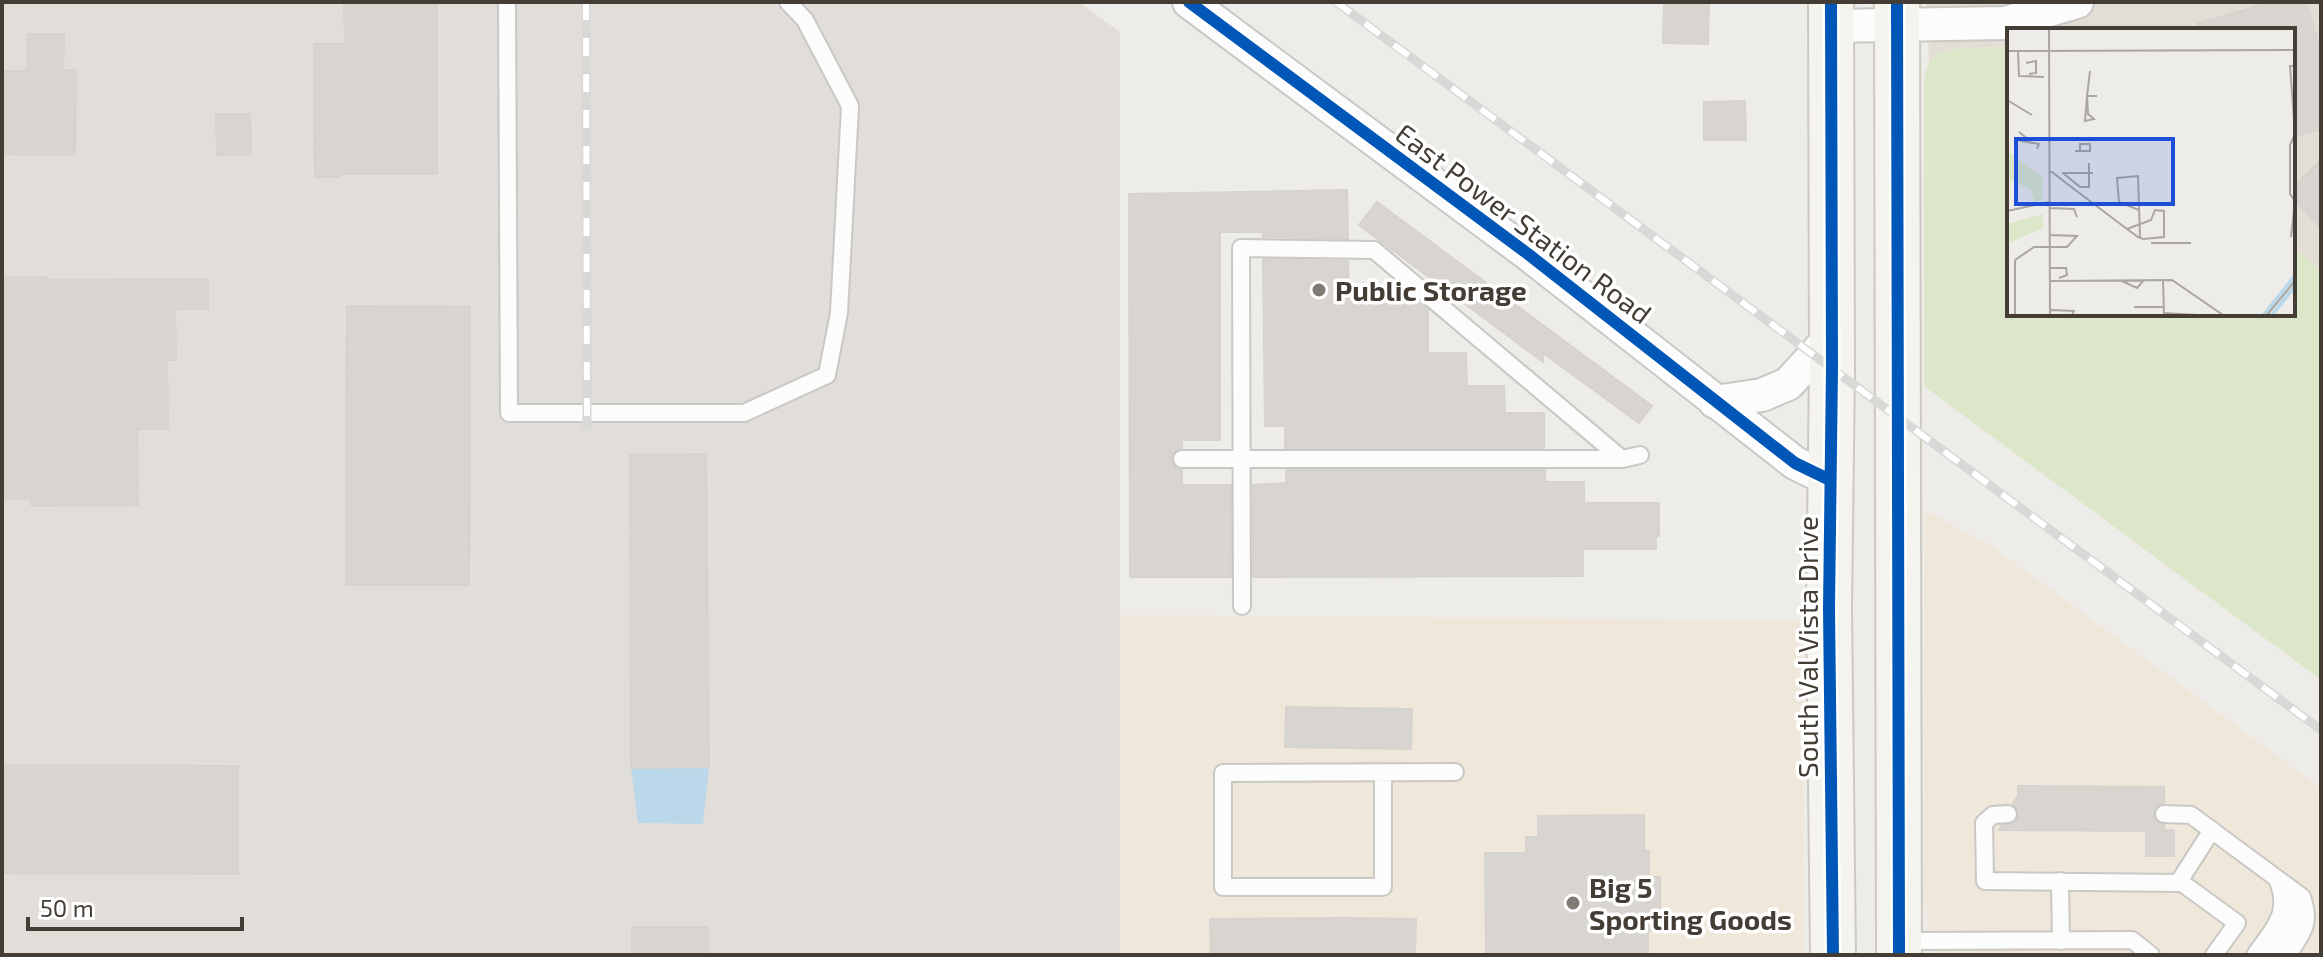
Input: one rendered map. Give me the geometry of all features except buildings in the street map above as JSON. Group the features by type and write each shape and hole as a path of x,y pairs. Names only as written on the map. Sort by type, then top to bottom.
{"main road":[{"path":"1897,13 1899,948"},
{"name":"South Val Vista Drive","path":"1831,14 1829,609 1833,955"},
{"path":"1829,609 1897,609"}],"street":[{"name":"East Power Station Road","path":"1189,2 1528,254 1795,463 1830,480"},
{"path":"1831,14 1897,13 2005,23 2077,2"},
{"path":"1715,402 1762,395 1788,384 1831,337"}],"lane":[{"path":"507,2 509,413 744,413 827,375 839,313 850,106 805,20 788,2"},
{"path":"1242,606 1241,248 1374,250 1622,459"},
{"path":"1182,459 1622,459 1640,455"},
{"path":"1383,773 1383,887 1223,887 1223,773 1455,772"},
{"path":"2008,814 1993,815 1984,823 1985,881 2178,883 2237,923 2214,955"},
{"path":"2164,814 2191,815 2302,897 2307,919 2305,928 2288,955"},
{"path":"2178,883 2212,830"},
{"path":"2060,881 2061,941"},
{"path":"2255,955 2282,916 2283,883"},
{"path":"2272,955 2293,925 2295,916 2283,883"},
{"path":"1899,948 2132,940 2151,955"}],"shaded area":[{"path":"2,2 1079,2 1120,32 1120,955 2,955"},
{"path":"1927,2 2321,2 2321,270 2295,250 2295,28 2007,28 2007,46 1953,49 1936,54 1929,63"},
{"path":"1925,510 1990,545 2321,788 2321,955 1935,955 1924,899"},
{"path":"1119,615 1803,620 1804,955 1121,955"}],"green space":[{"path":"2007,46 2007,316 2295,316 2295,250 2321,270 2321,680 1924,386 1924,80 1934,57 1958,49"}],"water":[{"path":"709,767 703,824 638,823 631,768"}],"railway":[{"path":"586,2 587,426"},
{"path":"1336,2 2321,730"}],"cycle path":[{"path":"1189,2 1528,254 1795,463 1830,480"},
{"path":"1831,2 1829,609 1833,955"},
{"path":"1897,2 1899,955"}],"place":[{"name":"Public Storage","path":"1319,290"},
{"name":"Big 5 Sporting Goods","path":"1573,903"}]}
